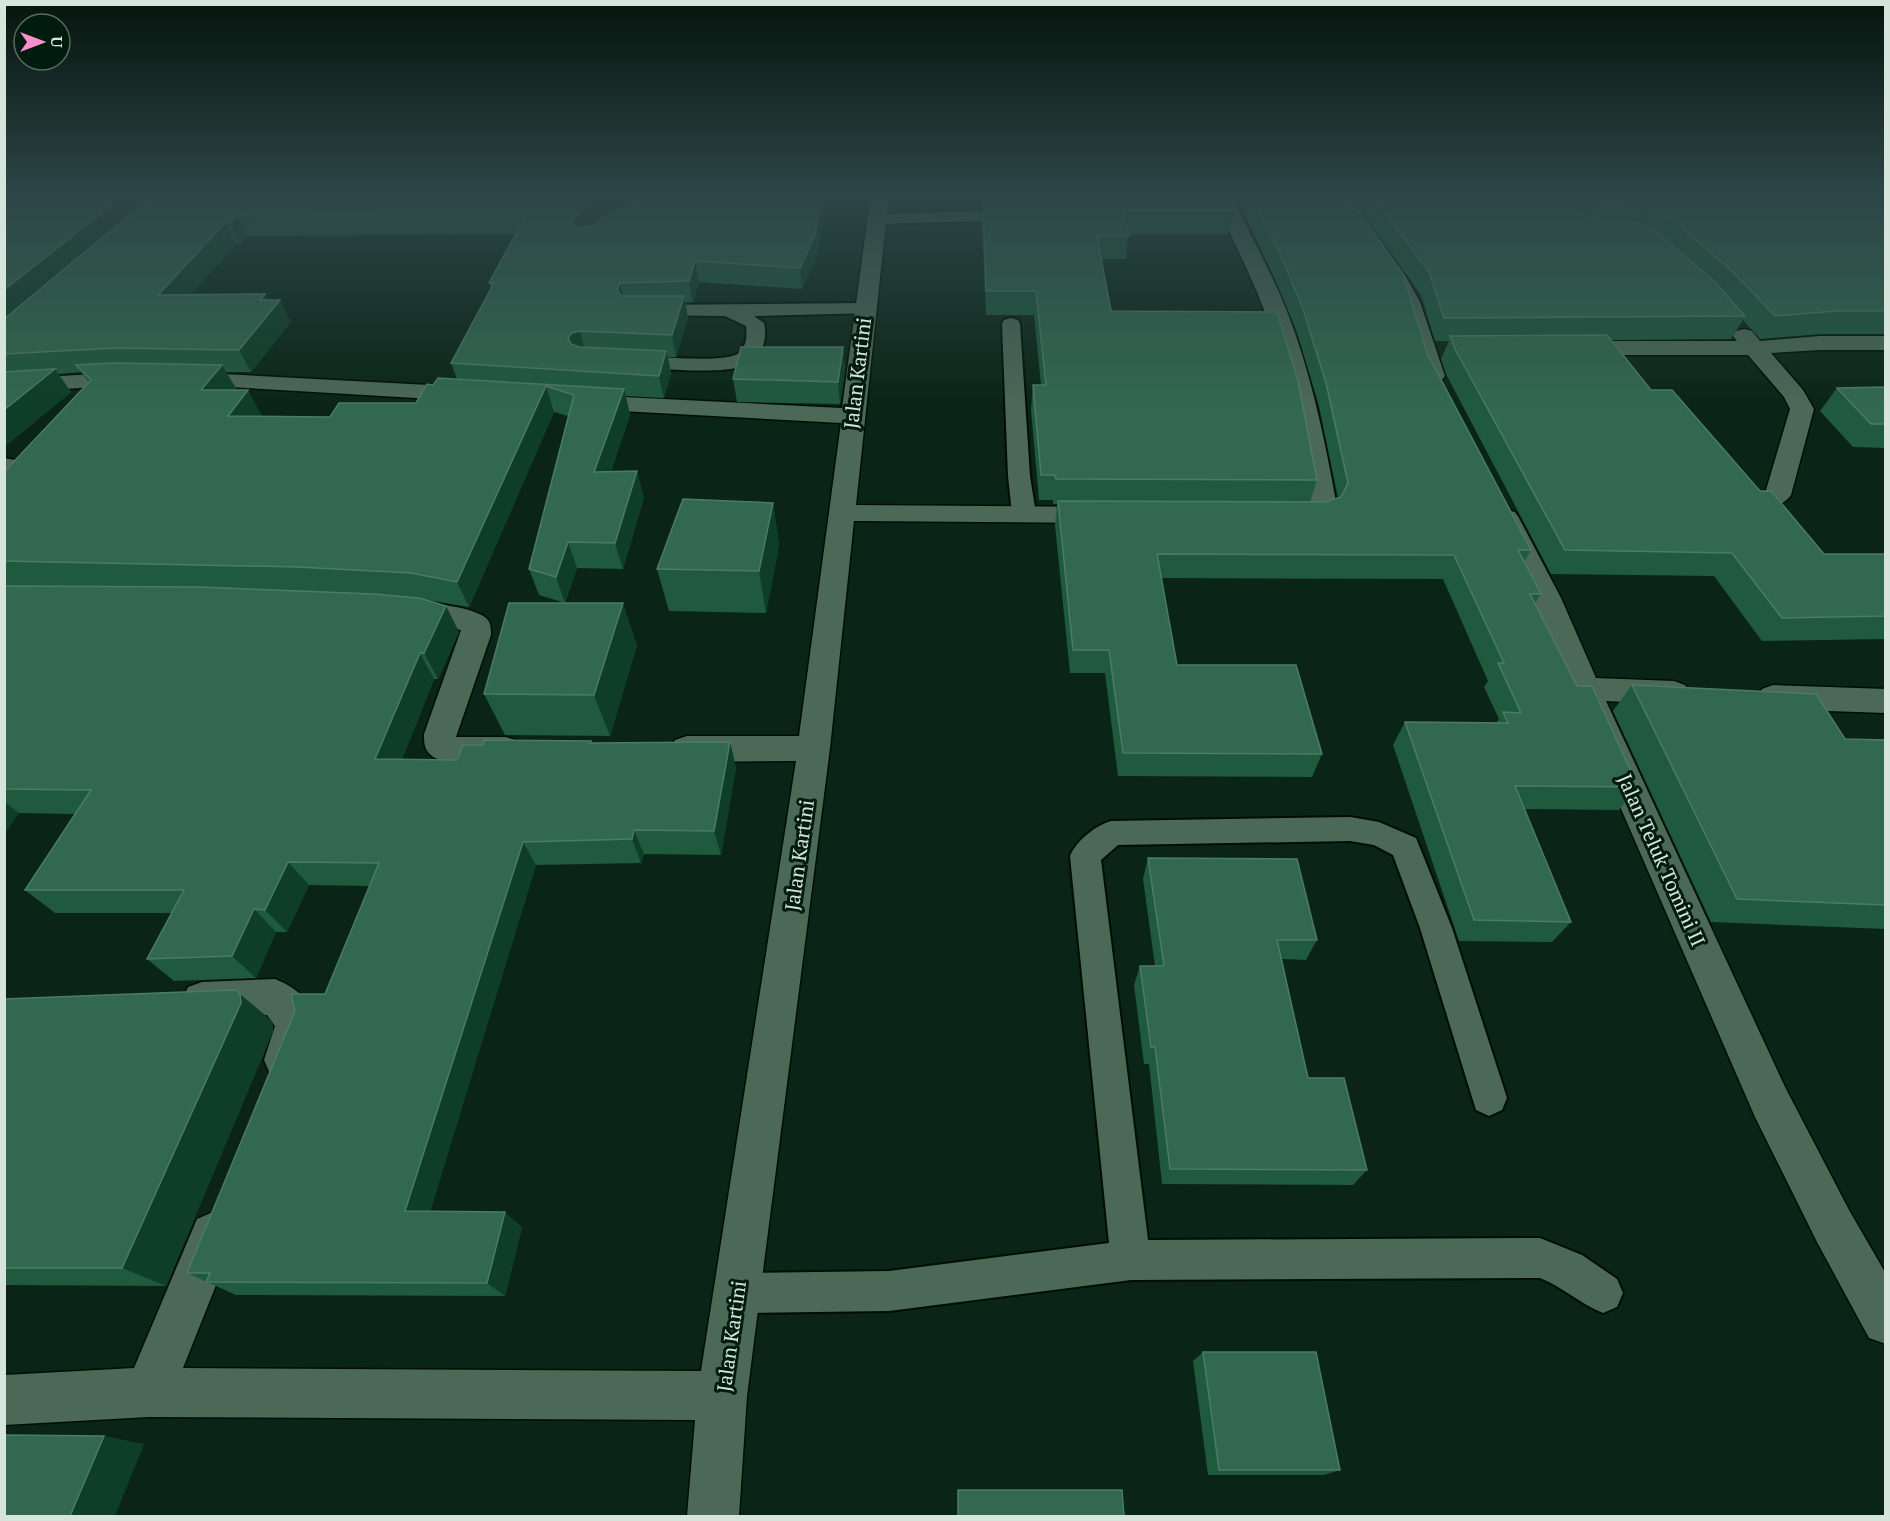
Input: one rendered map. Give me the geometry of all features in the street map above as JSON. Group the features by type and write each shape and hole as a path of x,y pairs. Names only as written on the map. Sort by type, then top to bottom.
{"street":[{"name":"Jalan Kartini","path":"713,1516 722,1396 814,748 871,264"},
{"path":"1254,264 1263,281 1299,383 1314,439 1324,507 1323,513 1317,516 1270,516"},
{"path":"1385,264 1408,296 1436,350 1432,375 1448,405"},
{"path":"1732,324 1795,394 1802,409 1778,495 1761,502"},
{"path":"1550,348 1755,348 1820,343 1886,343"},
{"path":"4,386 157,379 255,381 491,396"},
{"path":"561,400 852,416"},
{"name":"Jalan Teluk Tomini II","path":"1491,488 1548,598 1585,689 1770,1102 1833,1226 1886,1321"},
{"path":"841,513 1118,515"},
{"path":"386,609 422,611 465,620 476,625 476,635 440,734 440,744 446,749 540,750"},
{"path":"1585,689 1700,694"},
{"path":"1746,696 1886,701"},
{"path":"658,750 814,748"},
{"path":"168,1001 275,997 292,1011 295,1031 270,1095"},
{"path":"149,1392 226,1204"},
{"path":"4,1400 149,1392 722,1396"}],"lane":[{"path":"633,311 865,309"},
{"path":"609,361 711,363 741,360 751,352 757,335 755,323 730,311"},
{"path":"1011,324 1019,476 1024,514"},
{"path":"1131,1260 1085,856 1111,833 1350,829 1378,834 1405,847 1436,928 1489,1098"},
{"path":"736,1293 889,1291 1131,1260 1540,1258 1568,1269 1603,1293"}],"building":[{"path":"4,264 37,264 4,290"},
{"path":"70,264 187,264 158,295 265,294 260,300 280,300 239,350 116,348 4,354 4,319"},
{"path":"499,264 694,264 689,281 620,283 617,290 621,296 684,296 672,335 580,331 572,333 568,338 571,344 579,347 666,351 659,376 451,363 494,283 489,283"},
{"path":"740,264 802,264 800,268"},
{"path":"985,264 1102,264 1111,311 1277,312 1298,381 1317,480 1056,479 1055,475 1041,475 1033,385 1046,385 1036,291 986,291"},
{"path":"1284,264 1396,264 1403,274 1427,353 1531,550 1518,550 1541,594 1530,594 1577,686 1592,686 1638,787 1515,786 1571,922 1474,920 1405,722 1508,723 1503,712 1521,713 1498,663 1504,663 1454,555 1157,554 1177,665 1296,665 1322,754 1123,753 1109,650 1073,650 1058,501 1325,502 1341,497 1348,483 1326,383 1303,309"},
{"path":"1423,264 1694,264 1715,282 1745,316 1444,318 1429,272"},
{"path":"1724,264 1886,264 1886,311 1836,311 1775,316"},
{"path":"1607,335 1651,390 1672,390 1760,491 1771,491 1824,554 1886,554 1886,616 1782,618 1732,553 1565,550 1456,351 1450,336"},
{"path":"741,347 843,347 838,382 733,379"},
{"path":"114,363 222,365 201,390 248,390 228,416 330,417 339,403 416,403 427,384 433,385 438,378 624,389 594,472 637,471 615,543 568,542 556,577 529,569 574,395 546,386 457,582 411,573 297,567 4,561 4,472 91,380 76,365"},
{"path":"55,369 4,410 4,372"},
{"path":"1886,387 1886,424 1871,424 1837,388"},
{"path":"683,499 773,503 759,571 657,569"},
{"path":"4,586 198,587 374,594 419,598 446,606 424,653 420,653 375,759 457,760 463,745 483,745 484,740 591,741 590,743 730,742 714,831 634,830 632,839 523,842 405,1211 505,1212 487,1283 206,1282 210,1273 187,1273 295,1011 291,994 325,994 379,863 288,862 265,910 254,909 232,956 147,959 184,890 25,890 91,790 4,789"},
{"path":"509,603 623,603 594,695 484,694"},
{"path":"1632,685 1816,694 1845,739 1886,740 1886,905 1737,899"},
{"path":"1148,858 1297,859 1317,940 1277,940 1308,1078 1344,1078 1367,1170 1170,1169 1155,1047 1151,1047 1140,966 1164,966"},
{"path":"235,990 240,994 241,1003 122,1268 4,1268 4,999"},
{"path":"1203,1352 1316,1352 1340,1470 1219,1470"},
{"path":"4,1435 104,1436 70,1516 4,1516"},
{"path":"958,1490 1122,1490 1124,1516 958,1516"}]}
